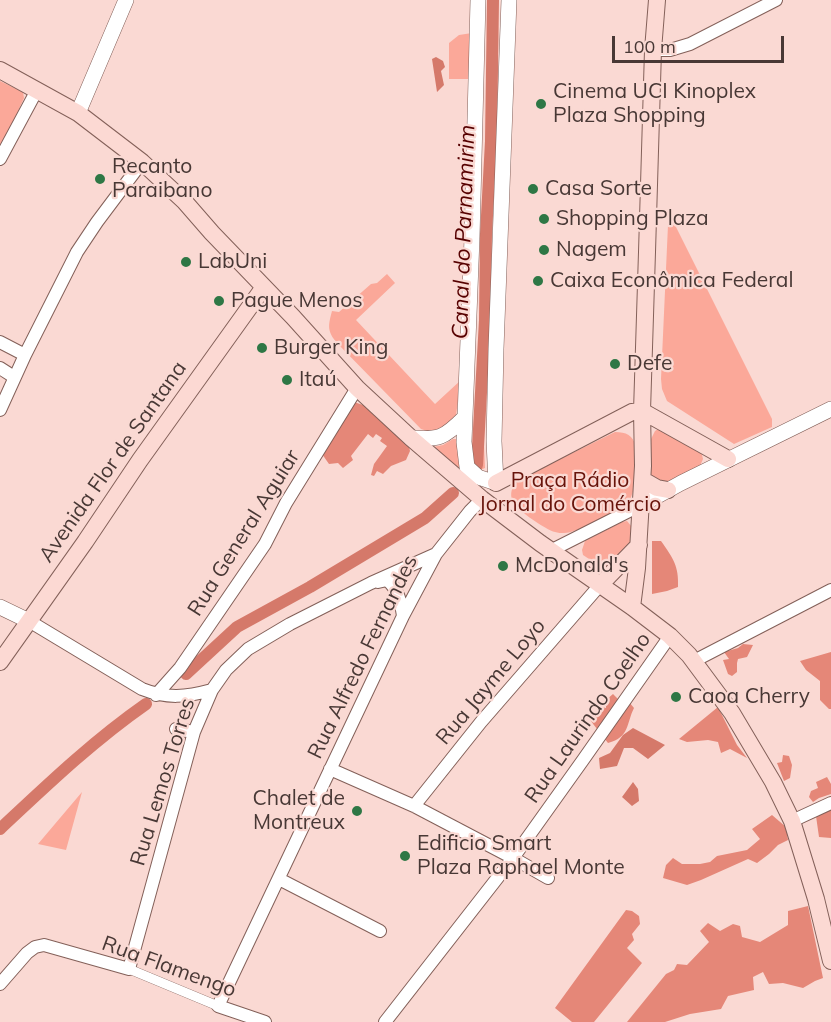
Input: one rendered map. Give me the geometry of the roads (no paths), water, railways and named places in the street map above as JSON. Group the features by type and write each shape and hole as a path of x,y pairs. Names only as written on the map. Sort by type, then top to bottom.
{"main road":[{"path":"632,607 643,480 642,411 653,50 657,0"},
{"path":"0,70 78,113 142,162 185,202 357,388 411,438 482,499 550,551 670,636 694,661 732,713 773,782 792,821 816,899 831,961"},
{"name":"Avenida Flor de Santana","path":"0,662 140,460 264,287"},
{"path":"495,476 632,412 642,411 728,459"},
{"path":"614,422 626,426 643,440"},
{"path":"643,480 657,488 668,490"},
{"path":"600,585 639,545"}],"street":[{"path":"78,113 126,0"},
{"path":"478,0 472,238 464,418 465,458 467,467 484,480 495,476"},
{"path":"482,499 495,476 496,349 509,0"},
{"path":"653,50 679,48 776,0"},
{"path":"0,159 37,90"},
{"path":"0,410 76,252 142,162"},
{"path":"0,342 25,355"},
{"path":"0,368 14,377"},
{"name":"Rua General Aguiar","path":"156,694 180,668 265,544 286,503 357,388"},
{"path":"550,551 728,459 831,409"},
{"path":"411,438 439,437 450,432 464,418"},
{"name":"Rua Alfredo Fernandes","path":"218,1006 403,616 436,554 482,499"},
{"name":"Rua Lemos Torres","path":"129,969 194,732 212,690 226,670 248,649 290,624 371,583 436,554"},
{"path":"371,583 387,580 394,586 401,603 403,616"},
{"name":"Rua Jayme Loyo","path":"414,806 481,722 600,585"},
{"path":"694,661 831,590"},
{"path":"0,607 29,621 142,689 156,694 178,696 212,690"},
{"name":"Rua Laurindo Coelho","path":"385,1022 513,858 670,636"},
{"path":"176,729 194,732"},
{"path":"330,769 414,806 548,878"},
{"path":"792,821 831,803"},
{"path":"279,879 380,931"},
{"name":"Rua Flamengo","path":"0,984 27,953 35,947 44,945 129,969 218,1006 265,1022"}],"waterway":[{"name":"Canal do Parnamirim","path":"477,465 485,320 493,0"},
{"name":"Canal do Parnamirim","path":"186,674 237,627 310,587 425,518 453,493"},
{"name":"Canal do Parnamirim","path":"0,829 89,748 146,704"}],"place":[{"name":"Cinema UCI Kinoplex Plaza Shopping","path":"541,104"},
{"name":"Recanto Paraibano","path":"100,179"},
{"name":"Casa Sorte","path":"533,189"},
{"name":"Shopping Plaza","path":"544,219"},
{"name":"Nagem","path":"544,250"},
{"name":"LabUni","path":"186,262"},
{"name":"Caixa Econômica Federal","path":"538,281"},
{"name":"Pague Menos","path":"219,301"},
{"name":"Burger King","path":"262,348"},
{"name":"Defe","path":"615,364"},
{"name":"Itaú","path":"287,380"},
{"name":"McDonald's","path":"503,566"},
{"name":"Caoa Cherry","path":"676,697"},
{"name":"Chalet de Montreux","path":"357,811"},
{"name":"Edificio Smart Plaza Raphael Monte","path":"405,856"}],"park label":[{"name":"Praça Rádio Jornal do Comércio","path":"570,493"}]}
